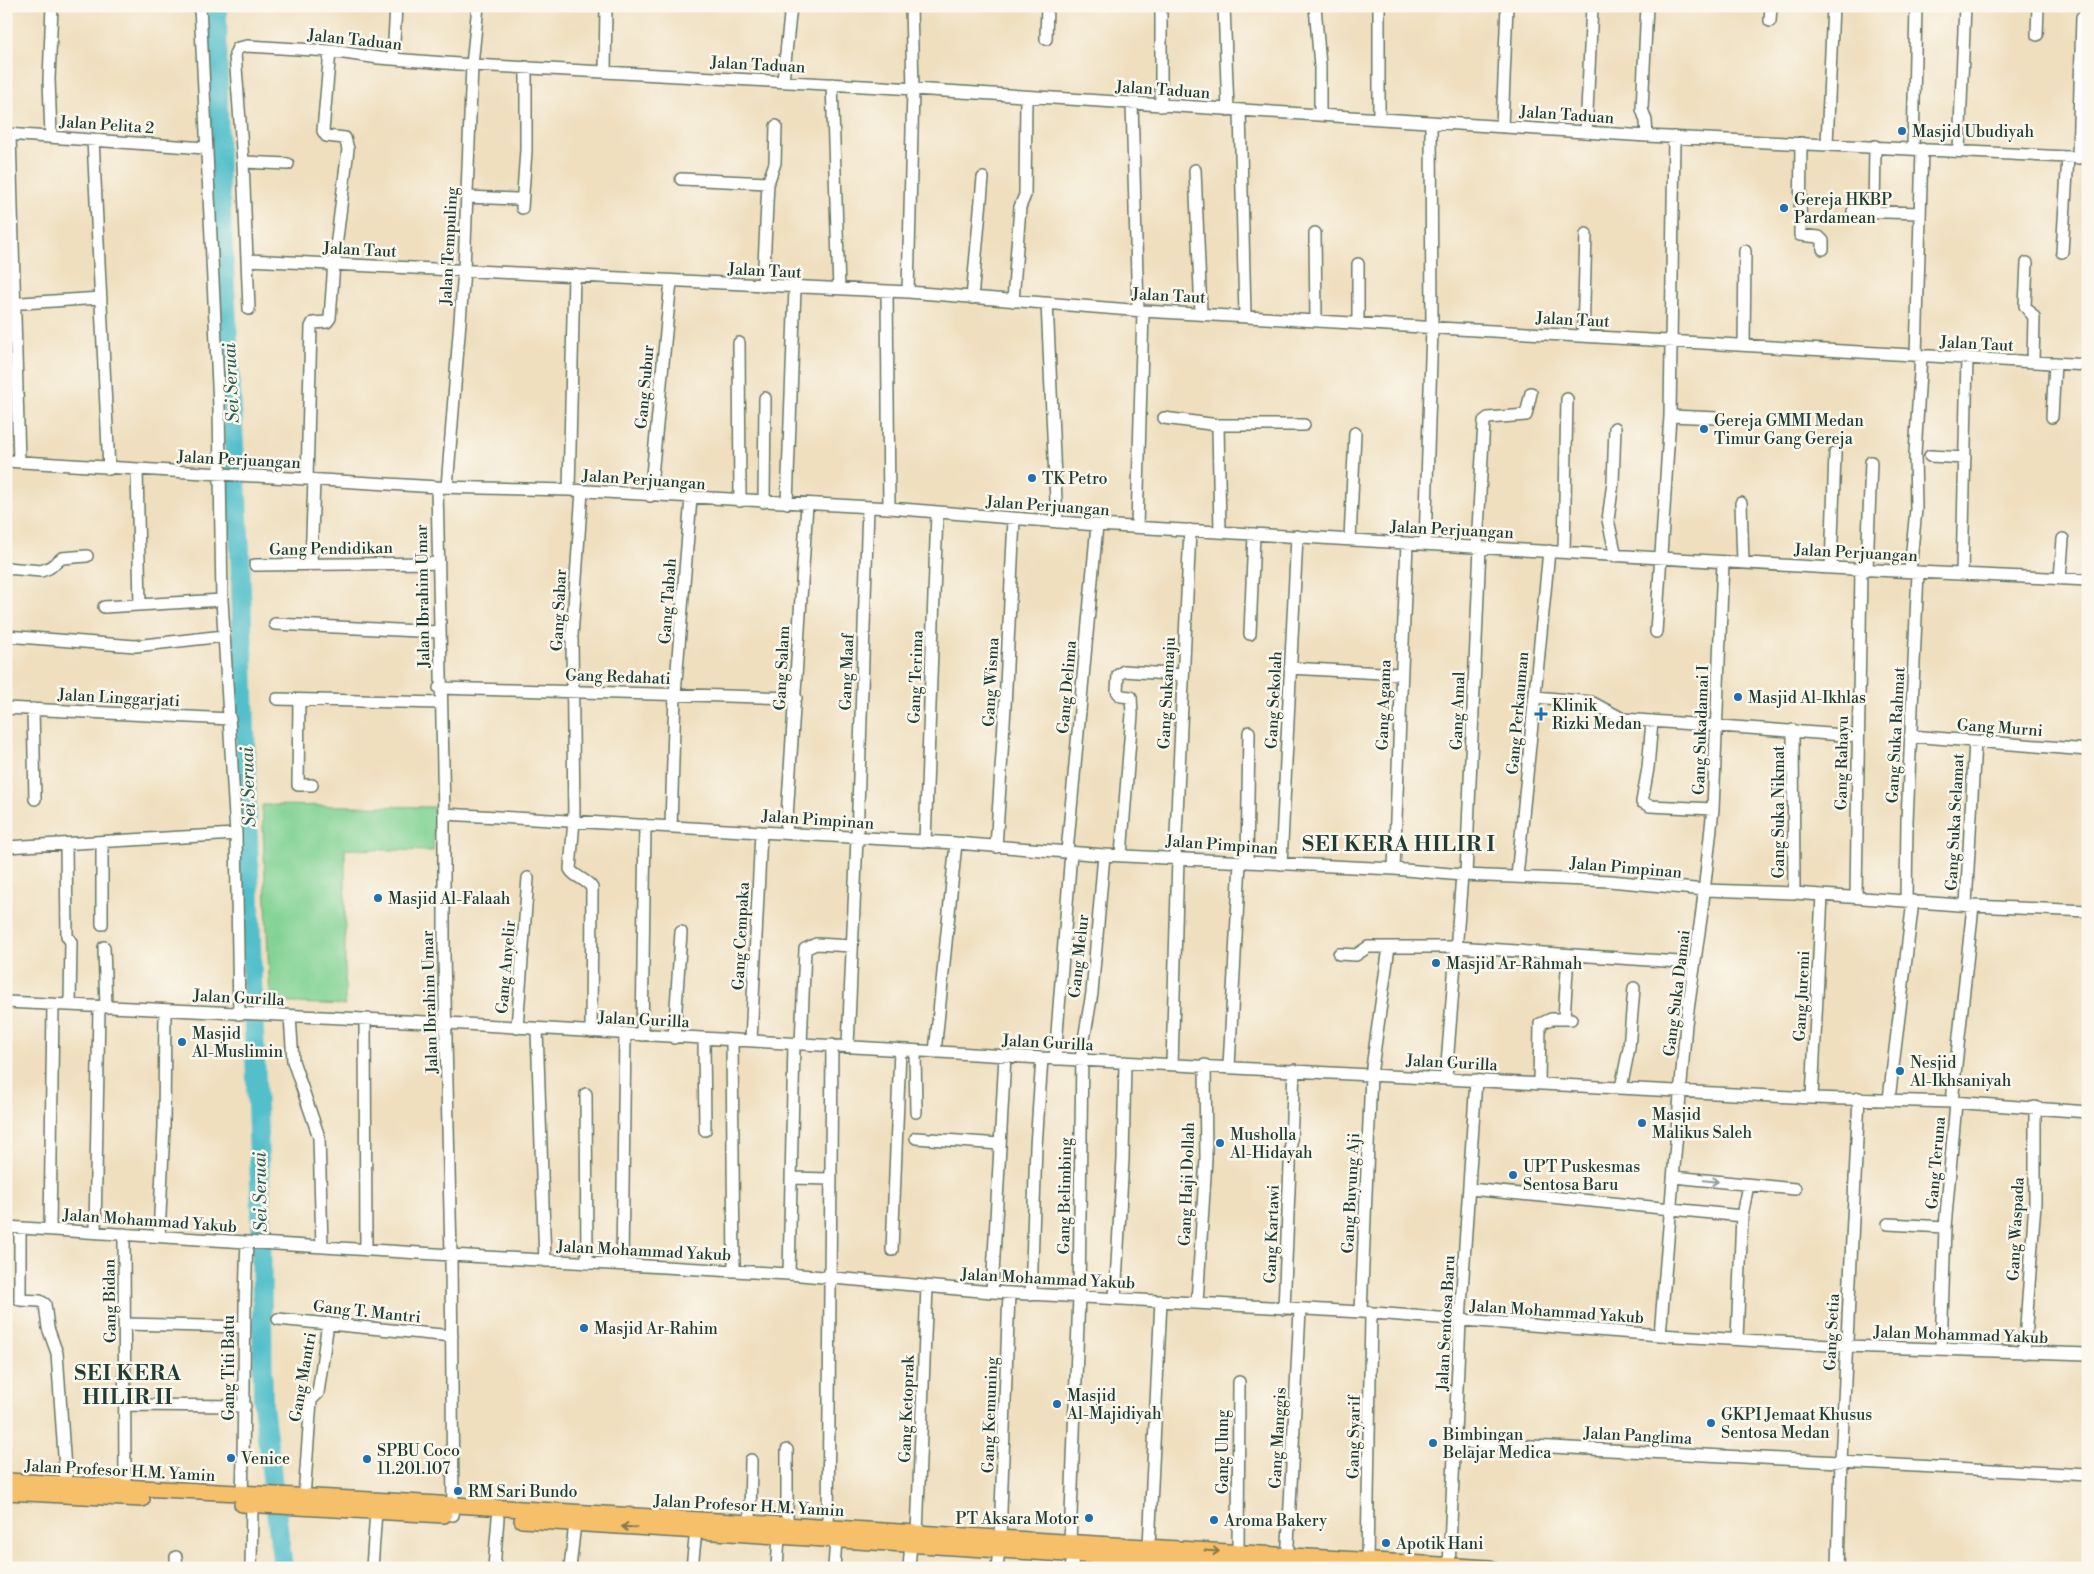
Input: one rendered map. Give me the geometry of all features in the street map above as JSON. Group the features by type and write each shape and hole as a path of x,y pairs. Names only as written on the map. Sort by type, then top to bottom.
{"main road":[{"name":"Jalan Profesor H.M. Yamin","path":"6,1481 125,1488 255,1499"},
{"name":"Jalan Profesor H.M. Yamin","path":"6,1492 295,1500 608,1520 750,1523 783,1530"},
{"name":"Jalan Profesor H.M. Yamin","path":"295,1500 376,1511 453,1510 498,1518 575,1523 608,1520 696,1530 783,1530 1000,1543 1071,1555 1132,1562 1180,1564 1240,1561"},
{"name":"Jalan Profesor H.M. Yamin","path":"1071,1555 1149,1546 1240,1561 1288,1564 1366,1564 1490,1568"}],"street":[{"path":"51,137 49,79 52,6"},
{"path":"200,6 205,148 219,406 222,600 236,834 242,1014"},
{"path":"393,59 396,6"},
{"name":"Jalan Tempuling","path":"442,487 464,270 472,65 478,6"},
{"path":"604,71 606,6"},
{"path":"783,81 791,6"},
{"path":"908,292 913,90 911,6"},
{"path":"1046,39 1047,6"},
{"path":"1161,6 1161,106"},
{"path":"1224,6 1228,110"},
{"path":"1315,6 1320,66 1320,116"},
{"path":"1379,6 1379,119"},
{"path":"1502,127 1506,6"},
{"path":"1586,132 1592,6"},
{"path":"1647,6 1642,109 1646,121 1647,136"},
{"path":"1770,21 1771,6"},
{"path":"1827,144 1833,6"},
{"name":"Gang Suka Rahmat","path":"1889,1099 1910,900 1910,736 1916,509 1915,454 1919,356 1920,213 1916,6"},
{"path":"1960,151 1965,6"},
{"path":"2037,35 2038,6"},
{"path":"2062,252 2078,158 2082,17"},
{"name":"Jalan Taduan","path":"244,162 237,50 247,46 330,51 393,59 472,65 783,81 1647,136 1875,146 2078,158"},
{"path":"310,564 311,327 313,323 330,320 334,264 348,144 345,138 326,136 324,133 324,103 330,51"},
{"path":"467,197 519,204 526,150 526,67"},
{"path":"832,84 839,289"},
{"path":"1014,301 1020,207 1025,195 1026,97"},
{"path":"1132,104 1140,310 1137,527"},
{"path":"1240,110 1245,315"},
{"path":"1425,544 1432,328 1431,122"},
{"path":"763,286 768,183 775,163 776,126"},
{"path":"8,135 10,304 19,462"},
{"name":"Jalan Pelita 2","path":"8,135 93,139 205,148"},
{"path":"1656,632 1670,416 1674,137"},
{"path":"93,139 109,469"},
{"path":"1801,143 1800,235 1819,237 1823,241 1823,249"},
{"path":"1874,212 1875,146"},
{"path":"249,309 244,162 288,164"},
{"path":"1195,170 1201,313"},
{"path":"972,298 983,178"},
{"path":"681,179 768,183"},
{"path":"1853,211 1920,213"},
{"path":"1314,233 1316,320"},
{"path":"1583,336 1586,234"},
{"path":"1744,345 1745,251"},
{"name":"Jalan Taut","path":"248,260 908,292 1140,310 2088,365"},
{"path":"1358,264 1358,322"},
{"path":"2026,264 2025,306 2034,317 2032,362"},
{"path":"569,490 574,275"},
{"name":"Gang Subur","path":"650,496 671,281"},
{"path":"787,503 795,288"},
{"path":"887,292 889,508"},
{"path":"10,304 101,298"},
{"path":"1047,303 1057,522"},
{"path":"739,343 740,501"},
{"path":"1962,574 1967,358"},
{"path":"2052,418 2055,363"},
{"name":"Gang Amal","path":"1446,1077 1456,947 1464,875 1478,547 1479,469 1484,420 1488,418 1526,416 1531,393"},
{"path":"764,502 765,398"},
{"path":"1564,552 1567,399"},
{"path":"1670,416 1718,418"},
{"path":"1164,418 1218,425 1304,425"},
{"path":"1218,425 1220,532"},
{"path":"1615,428 1613,482 1608,520 1616,556"},
{"path":"1350,539 1355,433"},
{"path":"1831,568 1835,453"},
{"path":"1930,456 1966,458"},
{"name":"Jalan Perjuangan","path":"6,461 109,469 310,480 442,487 569,490 889,508 1097,525 1831,568 2088,580"},
{"name":"Gang Rahayu","path":"1856,897 1857,736 1864,569 1871,462"},
{"path":"137,470 140,604"},
{"name":"Jalan Ibrahim Umar","path":"442,487 438,563 438,632 444,814 443,881 452,1256 453,1510"},
{"name":"Gang Sabar","path":"582,491 572,636 574,820 570,870 574,875 590,884 592,888 591,1032"},
{"name":"Gang Tabah","path":"671,826 675,694 691,498"},
{"path":"1741,503 1743,562"},
{"name":"Gang Salam","path":"786,833 807,504"},
{"name":"Gang Maaf","path":"848,1045 868,508"},
{"name":"Gang Terima","path":"925,842 937,513"},
{"name":"Gang Wisma","path":"996,847 1006,707 1014,519"},
{"name":"Gang Delima","path":"1056,1059 1069,852 1097,525"},
{"name":"Gang Sukamaju","path":"1172,1064 1176,858 1190,530"},
{"path":"1250,634 1254,534"},
{"name":"Gang Sekolah","path":"1281,864 1297,536"},
{"path":"2060,579 2063,539"},
{"name":"Gang Agama","path":"1394,869 1400,674 1407,543"},
{"name":"Gang Perkauman","path":"1517,877 1549,551"},
{"path":"6,568 41,571 49,568 62,558 87,556"},
{"name":"Gang Sukadamai I","path":"1704,895 1713,809 1723,562"},
{"name":"Gang Pendidikan","path":"254,565 438,563"},
{"path":"104,607 222,600"},
{"path":"275,624 438,632"},
{"path":"6,636 135,646 190,638 224,636"},
{"path":"1290,668 1400,674"},
{"path":"1121,855 1132,698 1120,695 1118,691 1118,675 1124,671 1183,675"},
{"name":"Gang Redahati","path":"439,688 572,690 796,698"},
{"path":"1536,697 1591,702 1623,719 1857,736"},
{"path":"277,699 440,703"},
{"path":"300,700 298,784 312,785"},
{"name":"Jalan Linggarjati","path":"6,708 230,719"},
{"path":"33,709 35,799"},
{"path":"1652,721 1648,768 1642,802 1650,806 1713,809"},
{"name":"Gang Suka Nikmat","path":"1793,730 1794,893"},
{"path":"1229,1066 1243,862 1249,732"},
{"name":"Gang Murni","path":"1910,736 2088,750"},
{"name":"Gang Suka Selamat","path":"1954,1103 1970,906 1975,741"},
{"name":"Jalan Pimpinan","path":"444,814 574,820 1069,852 1394,869 1464,875 1610,881 1704,895 1794,893 1910,900 1970,906 2088,911"},
{"path":"642,1035 645,825"},
{"name":"Gang Cempaka","path":"751,1041 761,832"},
{"path":"6,847 236,834"},
{"path":"102,842 102,924"},
{"path":"66,844 65,892 67,936 71,942 70,1005"},
{"path":"935,1052 956,844"},
{"name":"Gang Melur","path":"1083,1060 1092,993 1104,854"},
{"name":"Gang Anyelir","path":"516,1028 528,878"},
{"name":"Gang Suka Damai","path":"1660,1334 1694,963 1704,895"},
{"name":"Gang Juremi","path":"1812,1098 1822,895"},
{"path":"674,1038 681,932"},
{"path":"789,1274 791,1178 798,1044 806,949 816,944 852,946"},
{"path":"95,1232 104,947"},
{"path":"1339,954 1360,955 1368,947 1456,947 1694,963"},
{"name":"Gang Buyung Aji","path":"1366,1313 1371,1075 1389,947"},
{"path":"1539,1083 1540,1024 1545,1020 1567,1019 1568,955"},
{"path":"1622,1088 1624,1064 1629,1048 1634,988"},
{"name":"Jalan Gurilla","path":"6,1002 447,1023 537,1030 625,1033 674,1038 848,1045 1056,1059 1446,1077 1812,1098 1889,1099 2035,1107 2088,1112"},
{"path":"50,1229 54,1004"},
{"path":"159,1236 164,1127 165,1010"},
{"path":"290,1016 293,1061 320,1138 322,1247"},
{"path":"365,1020 366,1250"},
{"path":"537,1030 545,1261"},
{"path":"622,1264 625,1033"},
{"path":"704,1039 705,1130"},
{"path":"732,1040 734,1271"},
{"path":"832,1045 828,1277 834,1568"},
{"path":"892,1250 900,1050"},
{"path":"915,1051 916,1112"},
{"path":"992,1292 1005,1056"},
{"path":"1031,1295 1036,1137 1042,1058"},
{"name":"Gang Belimbing","path":"1071,1555 1079,1296 1083,1060"},
{"path":"1115,1299 1123,1159 1125,1062"},
{"name":"Gang Haji Dollah","path":"1197,1303 1206,1159 1206,1065"},
{"name":"Gang Kartawi","path":"1284,1309 1294,1070"},
{"name":"Jalan Sentosa Baru","path":"1449,1567 1460,1321 1476,1080"},
{"path":"586,1094 588,1263"},
{"name":"Gang Setia","path":"1838,1568 1840,1461 1859,1098"},
{"name":"Gang Teruna","path":"1941,1349 1945,1227 1954,1103"},
{"name":"Gang Waspada","path":"2024,1353 2035,1203 2035,1107"},
{"path":"916,1138 1000,1144"},
{"path":"1674,1177 1795,1189"},
{"path":"791,1178 830,1179"},
{"path":"1737,1339 1742,1216 1748,1185"},
{"path":"1470,1189 1742,1216"},
{"path":"1888,1224 1945,1227"},
{"name":"Jalan Mohammad Yakub","path":"6,1227 452,1256 789,1274 1031,1295 1079,1296 1366,1313 1460,1321 1846,1346 2088,1354"},
{"path":"20,1228 20,1300 40,1301 45,1304 48,1328 57,1353 66,1484"},
{"name":"Gang Bidan","path":"124,1234 126,1324 125,1488"},
{"name":"Gang Titi Batu","path":"251,1243 243,1327 245,1406 255,1499 251,1568"},
{"name":"Gang Ketoprak","path":"910,1568 914,1538 927,1287"},
{"name":"Gang Kemuning","path":"997,1568 1000,1543 1009,1293"},
{"path":"1149,1546 1161,1301"},
{"name":"Gang Manggis","path":"1288,1564 1300,1310"},
{"name":"Gang Syarif","path":"1366,1313 1366,1564"},
{"name":"Gang T. Mantri","path":"278,1319 452,1336"},
{"name":"Gang Mantri","path":"295,1500 312,1400 318,1393 328,1323"},
{"path":"126,1324 243,1327"},
{"name":"Gang Ulung","path":"1239,1382 1240,1561"},
{"path":"125,1405 245,1406"},
{"name":"Jalan Panglima","path":"1456,1442 2088,1475"},
{"path":"777,1568 783,1530 786,1450"},
{"path":"750,1523 751,1460"},
{"path":"372,1568 376,1511"},
{"path":"494,1568 498,1518"},
{"path":"570,1568 575,1523"},
{"path":"692,1568 696,1530"}],"green space":[{"path":"262,805 434,807 433,851 345,849 345,1005 270,1002"}],"waterway":[{"name":"Sei Seruai","path":"217,6 219,179 240,551 252,978 261,1209 263,1404 283,1568"}],"place":[{"name":"Masjid Ubudiyah","path":"1902,131"},
{"name":"Gereja HKBP Pardamean","path":"1784,208"},
{"name":"Gereja GMMI Medan Timur Gang Gereja","path":"1704,429"},
{"name":"TK Petro","path":"1032,478"},
{"name":"Masjid Al-Ikhlas","path":"1738,697"},
{"name":"Klinik Rizki Medan","path":"1541,714"},
{"name":"Masjid Al-Falaah","path":"378,898"},
{"name":"Masjid Ar-Rahmah","path":"1436,963"},
{"name":"Masjid Al-Muslimin","path":"182,1042"},
{"name":"Nesjid Al-Ikhsaniyah","path":"1900,1071"},
{"name":"Masjid Malikus Saleh","path":"1642,1123"},
{"name":"Musholla Al-Hidayah","path":"1220,1143"},
{"name":"UPT Puskesmas Sentosa Baru","path":"1513,1175"},
{"name":"Masjid Ar-Rahim","path":"584,1328"},
{"name":"Masjid Al-Majidiyah","path":"1057,1404"},
{"name":"GKPI Jemaat Khusus Sentosa Medan","path":"1711,1423"},
{"name":"Bimbingan Belajar Medica","path":"1433,1443"},
{"name":"Venice","path":"231,1458"},
{"name":"SPBU Coco 11.201.107","path":"367,1459"},
{"name":"RM Sari Bundo","path":"458,1491"},
{"name":"PT Aksara Motor","path":"1089,1518"},
{"name":"Aroma Bakery","path":"1214,1520"},
{"name":"Apotik Hani","path":"1386,1543"}],"district":[{"name":"SEI KERA HILIR I","path":"1399,844"},
{"name":"SEI KERA HILIR II","path":"128,1385"}]}
